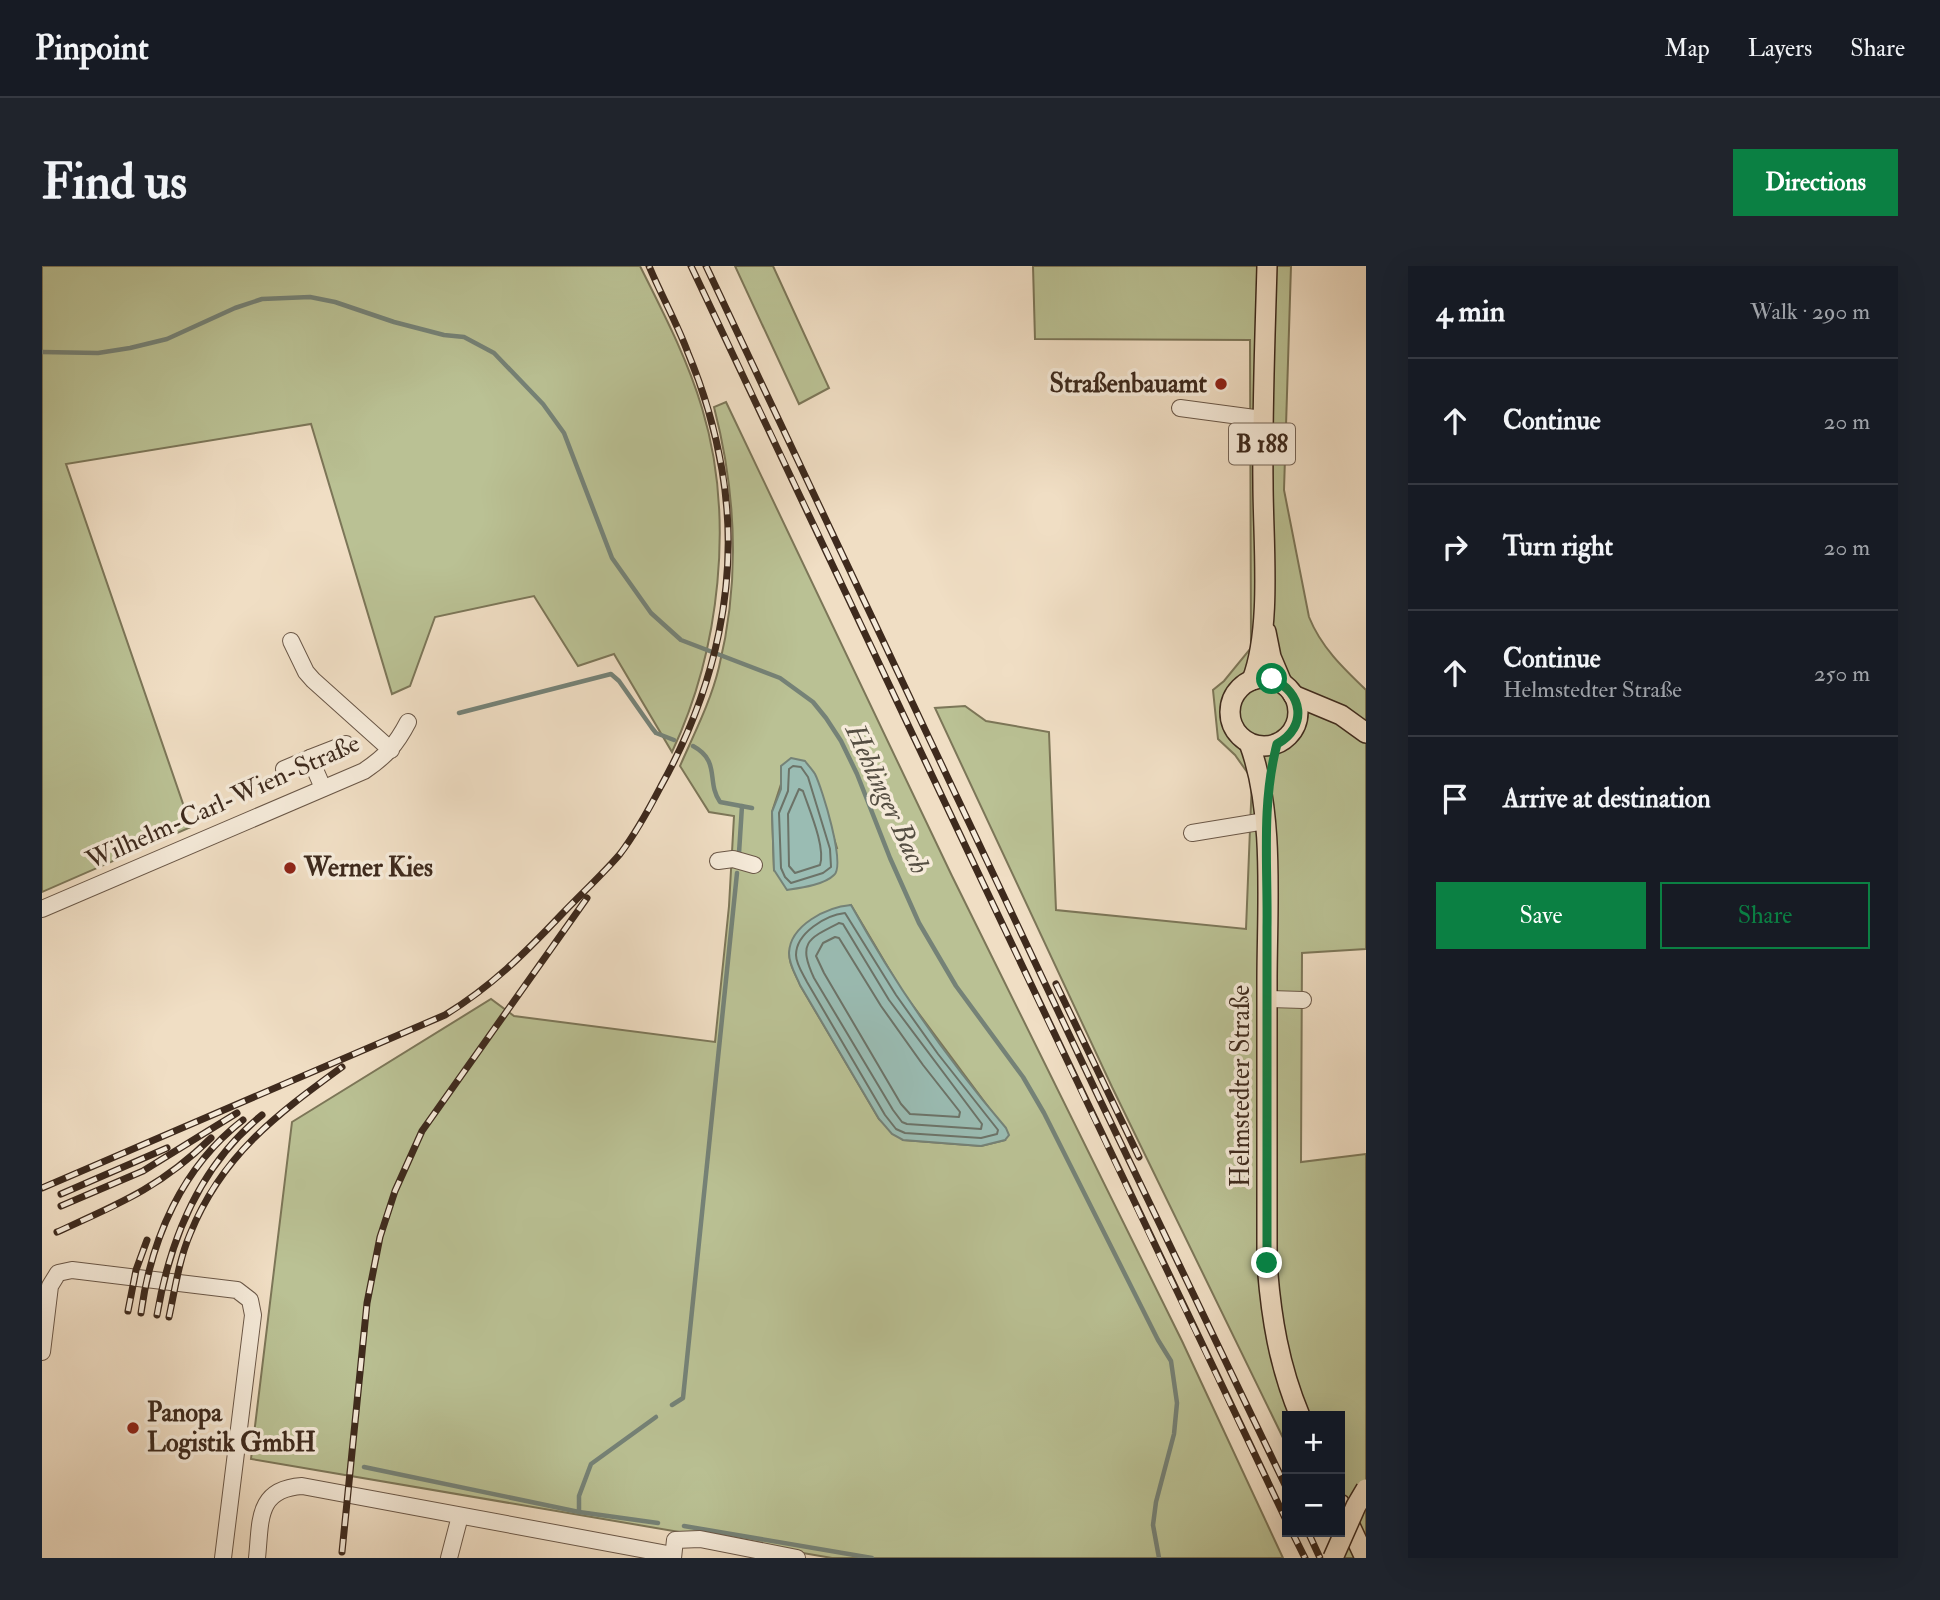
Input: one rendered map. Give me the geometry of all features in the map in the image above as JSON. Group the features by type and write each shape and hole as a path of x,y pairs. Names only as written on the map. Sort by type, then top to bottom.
{"main road":[{"name":"B 188","path":"1252,680 1264,621 1262,419 1267,266"},
{"name":"B 188","path":"1264,621 1271,657 1288,689"},
{"path":"1288,689 1298,711 1290,734 1277,744 1261,746 1249,743 1235,730 1230,712 1236,692 1252,680 1272,679 1341,715 1366,733"},
{"path":"1294,728 1307,722 1341,715"},
{"name":"Helmstedter Straße","path":"1249,743 1257,764 1265,821 1267,1263 1272,1322 1278,1351 1298,1411"},
{"name":"Helmstedter Straße","path":"1265,821 1277,744"},
{"path":"1333,1558 1366,1489"},
{"path":"1345,1515 1365,1558"}],"street":[{"path":"1180,408 1262,419"},
{"path":"291,641 306,672 313,680 391,750"},
{"name":"Wilhelm-Carl-Wien-Straße","path":"42,909 364,771 384,758 408,722"},
{"path":"284,769 346,744"},
{"path":"310,758 323,788"},
{"path":"1192,833 1265,821"},
{"path":"718,861 733,859 754,865"},
{"path":"1267,999 1303,1000"},
{"path":"42,1352 50,1286 58,1273 72,1270 237,1290 250,1300 253,1315 223,1558"},
{"path":"257,1558 265,1504 275,1492 287,1487 302,1486 673,1557 675,1540 700,1539 797,1558"},
{"path":"449,1558 460,1516"}],"green space":[{"path":"42,266 640,266 696,389 712,450 718,493 720,538 711,627 702,671 672,752 614,654 578,666 534,596 435,617 410,686 392,694 311,424 66,464 191,827 42,892"},
{"path":"735,266 773,266 829,388 799,404"},
{"path":"1033,266 1291,266 1284,490 1309,617 1326,647 1366,690 1366,949 1302,953 1301,1162 1366,1154 1366,1558 1341,1558 1331,1537 1345,1537 1345,1411 1282,1411 1282,1436 1112,1087 935,708 965,706 986,721 1049,732 1056,910 1246,929 1252,779 1235,755 1218,739 1213,690 1224,681 1251,648 1250,340 1035,339"},
{"path":"726,402 952,876 1182,1341 1283,1558 832,1558 251,1459 292,1122 491,999 514,1016 715,1042 729,906 734,816 709,812 680,766 716,680 730,602 733,537 731,504 714,407","holes":["814,773 837,848 774,870 772,812 782,781","851,905 902,991 992,1112 1005,1140 981,1146 903,1140 879,1119 800,985 790,960 790,949 801,932 820,919"]}],"water":[{"path":"791,758 805,761 815,774 832,826 837,868 834,875 824,881 787,890 774,870 772,812 781,789 781,766"},
{"path":"851,905 923,1020 1006,1128 1009,1135 1005,1140 981,1146 903,1140 892,1134 879,1119 800,985 789,957 791,943 796,934 811,919 831,909"}],"waterway":[{"name":"Hehlinger Bach","path":"42,352 98,353 130,348 167,339 235,308 262,299 310,297 444,335 464,337 494,353 543,404 564,433 612,558 651,613 681,640 780,678 813,702 826,718 857,774 919,923 956,986 1023,1077 1044,1113 1171,1361 1177,1403 1174,1434 1156,1502 1153,1525 1159,1558"},
{"path":"459,713 611,674 619,681 656,733 674,740"},
{"path":"693,746 707,758 720,802 752,808"},
{"path":"739,853 742,806"},
{"path":"672,1405 683,1398 737,873"},
{"path":"579,1512 579,1496 591,1464 656,1417"},
{"path":"364,1467 579,1512 658,1523"},
{"path":"684,1526 872,1558"}],"railway":[{"path":"42,1188 445,1015 478,993 520,956 606,870 631,838 680,749 696,711 719,633 728,552 722,470 708,410 684,342 649,266"},
{"path":"691,266 1282,1511"},
{"path":"706,266 1282,1479"},
{"path":"342,1552 367,1303 380,1237 395,1191 422,1131 587,898"},
{"path":"1056,984 1139,1157"},
{"path":"169,1317 186,1244 218,1181 253,1139 273,1120 342,1067"},
{"path":"61,1206 143,1171 237,1113"},
{"path":"157,1315 170,1259 191,1205 221,1157 262,1115"},
{"path":"141,1313 153,1258 173,1206 203,1160 243,1120"},
{"path":"57,1232 120,1203 157,1182 211,1138"},
{"path":"61,1194 167,1148"},
{"path":"128,1311 136,1270 147,1240"},
{"path":"1294,1537 1305,1558"},
{"path":"1310,1537 1320,1558"}],"place":[{"name":"Straßenbauamt","path":"1221,384"},
{"name":"Werner Kies","path":"290,868"},
{"name":"Panopa Logistik GmbH","path":"133,1428"}],"route":[{"path":"1267,1263 1268,895 1265,821 1277,744 1294,728 1298,711 1297,703 1288,688 1272,679"}]}
